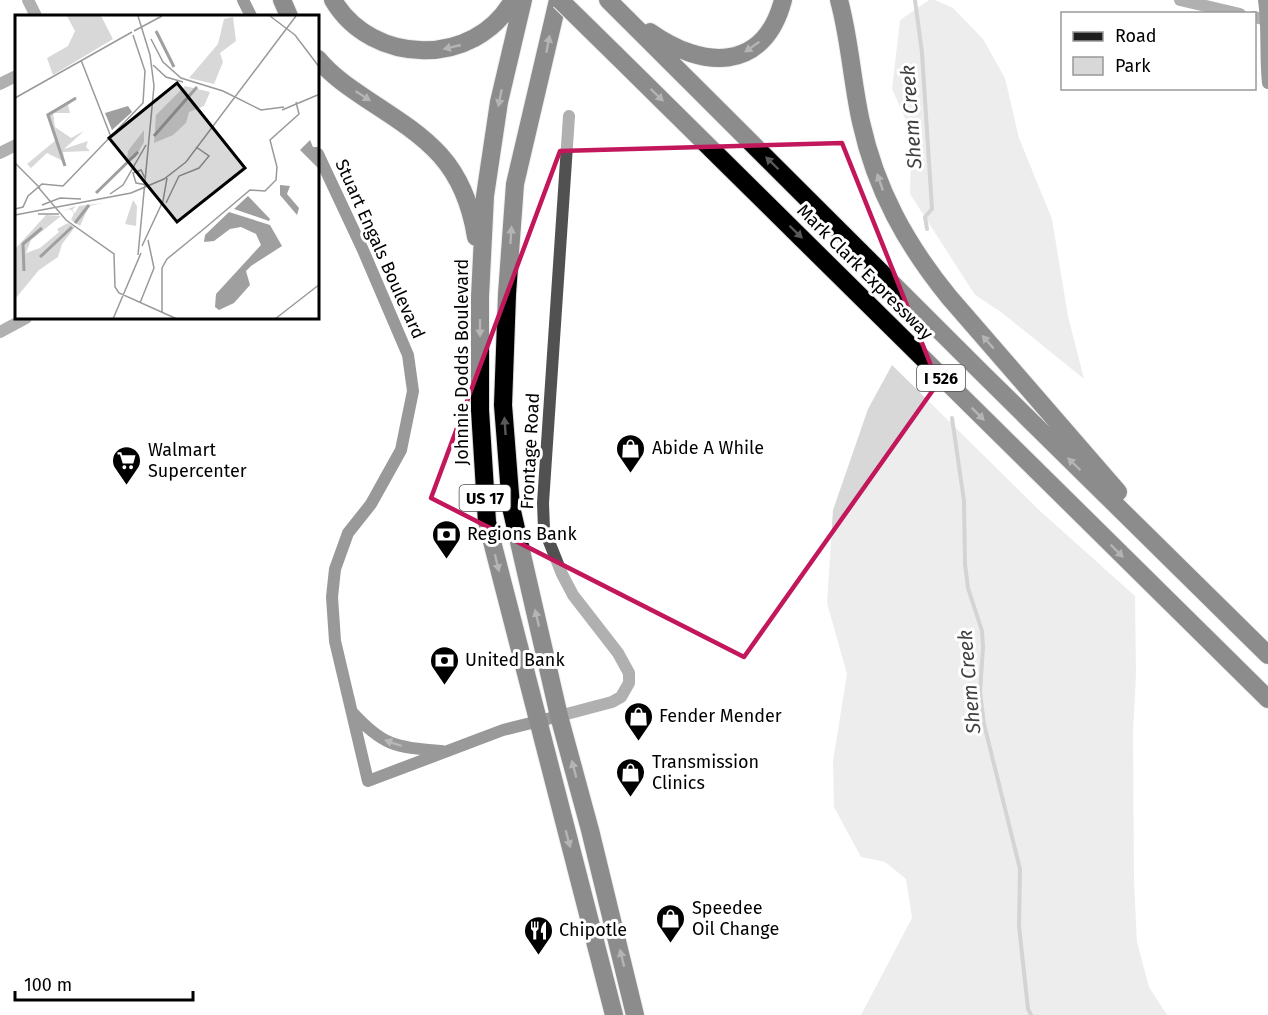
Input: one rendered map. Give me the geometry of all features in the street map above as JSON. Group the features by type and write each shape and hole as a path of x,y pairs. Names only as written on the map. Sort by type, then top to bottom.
{"highway":[{"path":"282,0 289,15"},
{"path":"333,0 350,22 374,38 394,46 428,50 460,46 473,40 499,20 513,0"},
{"name":"Johnnie Dodds Boulevard","path":"523,0 499,102 485,196 480,410 487,522 538,721"},
{"path":"613,5 660,39 684,51 697,56 729,58 745,53 761,40 773,25 783,0"},
{"path":"839,0 861,123 883,191 912,249 949,297 1031,392 1236,622"},
{"name":"Mark Clark Expressway","path":"559,4 615,54 1268,699"},
{"name":"US 17","path":"559,4 515,184 507,294 503,405 511,507 559,716 591,830 635,1015"},
{"name":"Mark Clark Expressway","path":"613,5 980,372 1268,655"},
{"path":"320,61 335,76 425,140 457,176 474,226 482,270"},
{"name":"US 17","path":"538,721 614,1015"}],"street":[{"path":"28,0 36,15"},
{"path":"243,0 250,15"},
{"path":"1180,0 1231,12"},
{"path":"1264,0 1268,83"},
{"path":"0,84 15,76"},
{"name":"Frontage Road","path":"559,716 612,702 621,697 629,682 626,663 573,595 544,529 543,503 569,116"},
{"path":"0,153 15,146"},
{"name":"Stuart Engals Boulevard","path":"320,160 363,250 408,355 413,391 401,450 371,504 348,533 335,569 332,597 335,641 368,781 502,730 559,716"},
{"path":"2,326 20,320"},
{"path":"351,711 369,730 393,744 447,751"}],"highlighted area":[{"path":"842,143 938,383 744,657 431,498 560,151"}],"green space":[{"path":"929,0 935,0 953,8 983,39 1005,78 1019,138 1052,219 1068,316 1084,379 1001,312 975,295 910,194 911,156 907,140 907,123 892,89 900,20"},
{"path":"892,365 1039,510 1135,596 1136,674 1133,734 1134,882 1137,942 1149,987 1167,1015 861,1015 912,918 906,879 885,862 861,857 834,807 833,761 847,674 827,603 833,510 868,409"}],"waterway":[{"name":"Shem Creek","path":"915,0 922,53 932,209 925,217 927,229"},
{"name":"Shem Creek","path":"952,418 964,501 965,564 968,588 982,631 980,692 984,724 1020,869 1019,926 1028,1009 1031,1015"}],"place":[{"name":"Abide A While","path":"631,474"},
{"name":"Walmart Supercenter","path":"127,486"},
{"name":"Regions Bank","path":"446,560"},
{"name":"United Bank","path":"444,686"},
{"name":"Fender Mender","path":"638,742"},
{"name":"Transmission Clinics","path":"631,798"},
{"name":"Speedee Oil Change","path":"671,944"},
{"name":"Chipotle","path":"538,956"}]}
